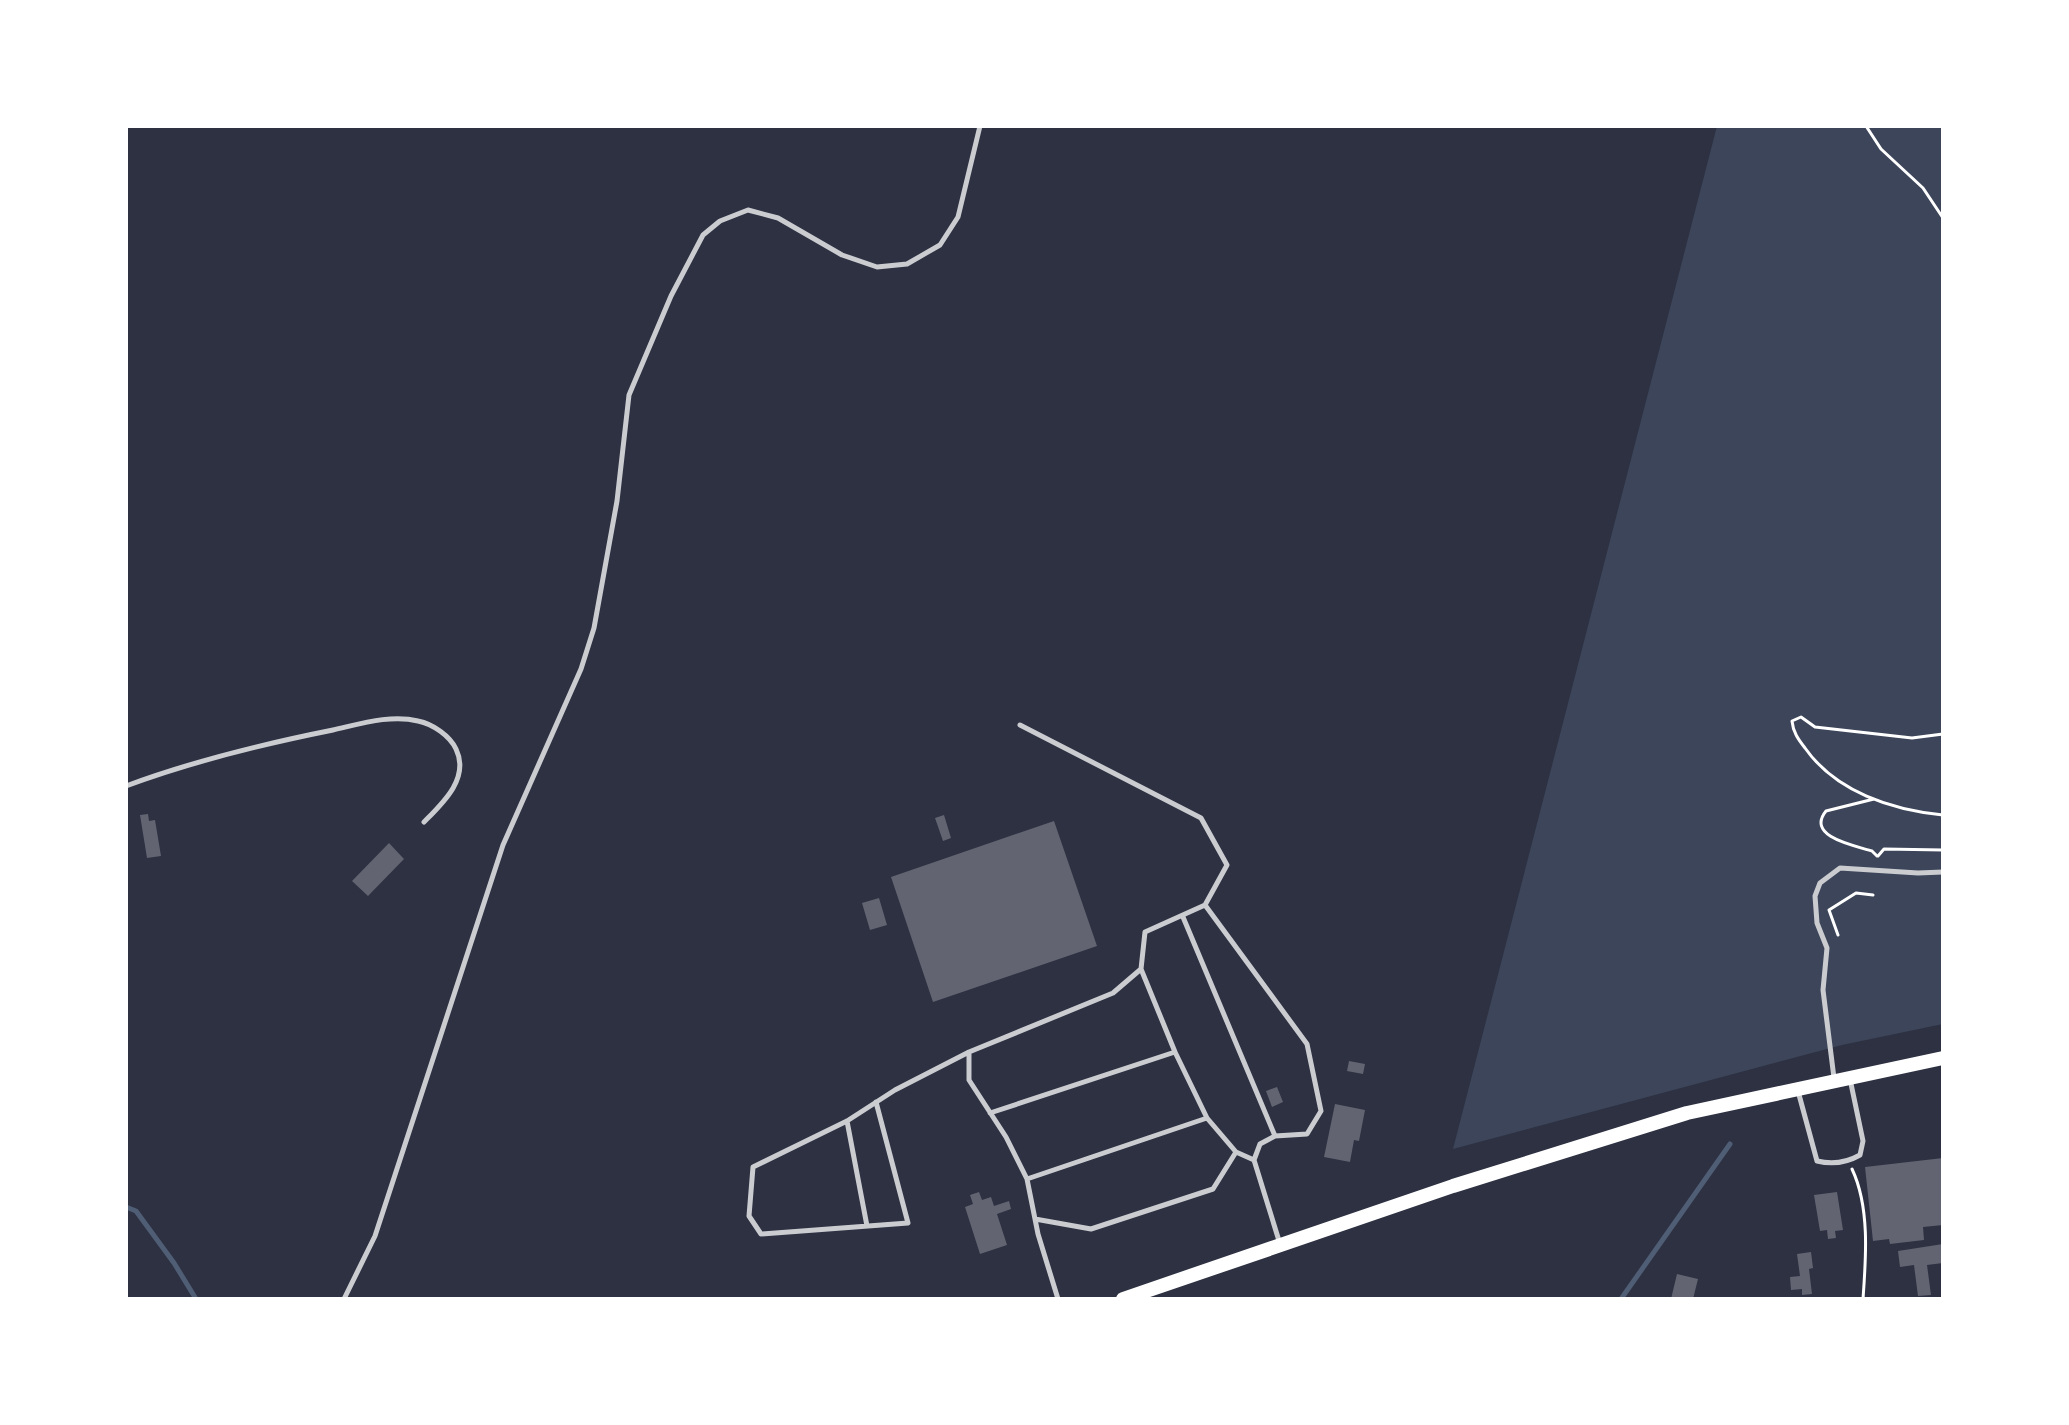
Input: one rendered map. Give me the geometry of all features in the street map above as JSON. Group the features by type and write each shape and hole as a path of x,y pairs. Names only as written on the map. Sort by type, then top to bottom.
{"main road":[{"path":"1123,1299 1590,1142 1687,1113 1943,1058"}],"lane":[{"path":"344,1299 375,1236 503,845 581,669 594,628 617,501 629,395 671,296 703,235 720,221 748,210 778,218 854,259 877,267 907,264 940,245 958,217 980,126"},
{"path":"126,786 165,771 290,739 383,719 419,721 447,735 457,751 460,771 450,796 424,822"},
{"path":"1020,725 1201,818 1227,865 1205,905 1145,932 1141,969 1175,1052 1207,1118 1236,1152 1254,1160"},
{"path":"1798,1090 1817,1161 1828,1164 1848,1162 1860,1155 1863,1141 1842,1080 1823,990 1827,948 1817,923 1815,896 1820,883 1840,868 1943,872"},
{"path":"1205,905 1307,1044 1321,1111 1307,1134 1275,1136 1260,1144 1254,1160 1281,1245"},
{"path":"1183,917 1275,1136"},
{"path":"876,1102 908,1223 761,1234 749,1216 753,1167 847,1121 876,1102 969,1052 1113,993 1141,969"},
{"path":"969,1052 969,1080 1027,1179 1058,1299"},
{"path":"990,1113 1175,1052"},
{"path":"1027,1179 1207,1118"},
{"path":"847,1121 867,1226"},
{"path":"1035,1219 1091,1229 1213,1189 1236,1152"}],"path":[{"path":"1866,126 1881,149 1923,188 1943,218"},
{"path":"1943,734 1912,738 1815,727 1801,717 1792,721 1793,731 1822,770 1839,782 1874,799 1914,812 1943,815"},
{"path":"1874,799 1826,811 1821,826 1829,837 1872,851 1877,856 1884,849 1943,850"},
{"path":"1838,935 1829,910 1856,893 1873,895"},
{"path":"1848,1162 1858,1183 1866,1251 1863,1299"}],"shaded area":[{"path":"1717,126 1943,126 1943,1024 1842,1045 1453,1149"}],"building":[{"path":"148,814 149,821 155,820 161,856 147,858 140,815"},
{"path":"944,815 951,838 943,841 935,818"},
{"path":"1054,821 1097,946 933,1002 891,877"},
{"path":"389,843 404,859 368,896 352,881"},
{"path":"879,898 887,925 870,930 862,903"},
{"path":"1349,1061 1365,1064 1363,1074 1347,1071"},
{"path":"1277,1087 1283,1102 1272,1107 1266,1091"},
{"path":"1335,1104 1365,1110 1359,1141 1354,1140 1350,1162 1324,1157"},
{"path":"1943,1158 1943,1225 1923,1227 1924,1240 1890,1244 1889,1239 1873,1241 1865,1167"},
{"path":"979,1192 982,1200 991,1197 994,1206 1009,1201 1011,1209 997,1214 1007,1245 980,1254 965,1207 973,1204 970,1195"},
{"path":"1837,1192 1843,1230 1835,1231 1836,1238 1828,1239 1827,1230 1820,1231 1814,1195"},
{"path":"1943,1244 1943,1263 1927,1265 1931,1295 1918,1296 1914,1265 1900,1267 1898,1251"},
{"path":"1811,1252 1813,1268 1809,1269 1812,1294 1802,1295 1802,1289 1791,1290 1790,1277 1800,1276 1797,1254"},
{"path":"1677,1274 1698,1279 1693,1299 1671,1299"}],"waterway":[{"path":"1621,1299 1730,1144"},
{"path":"126,1207 136,1211 196,1299"}]}
